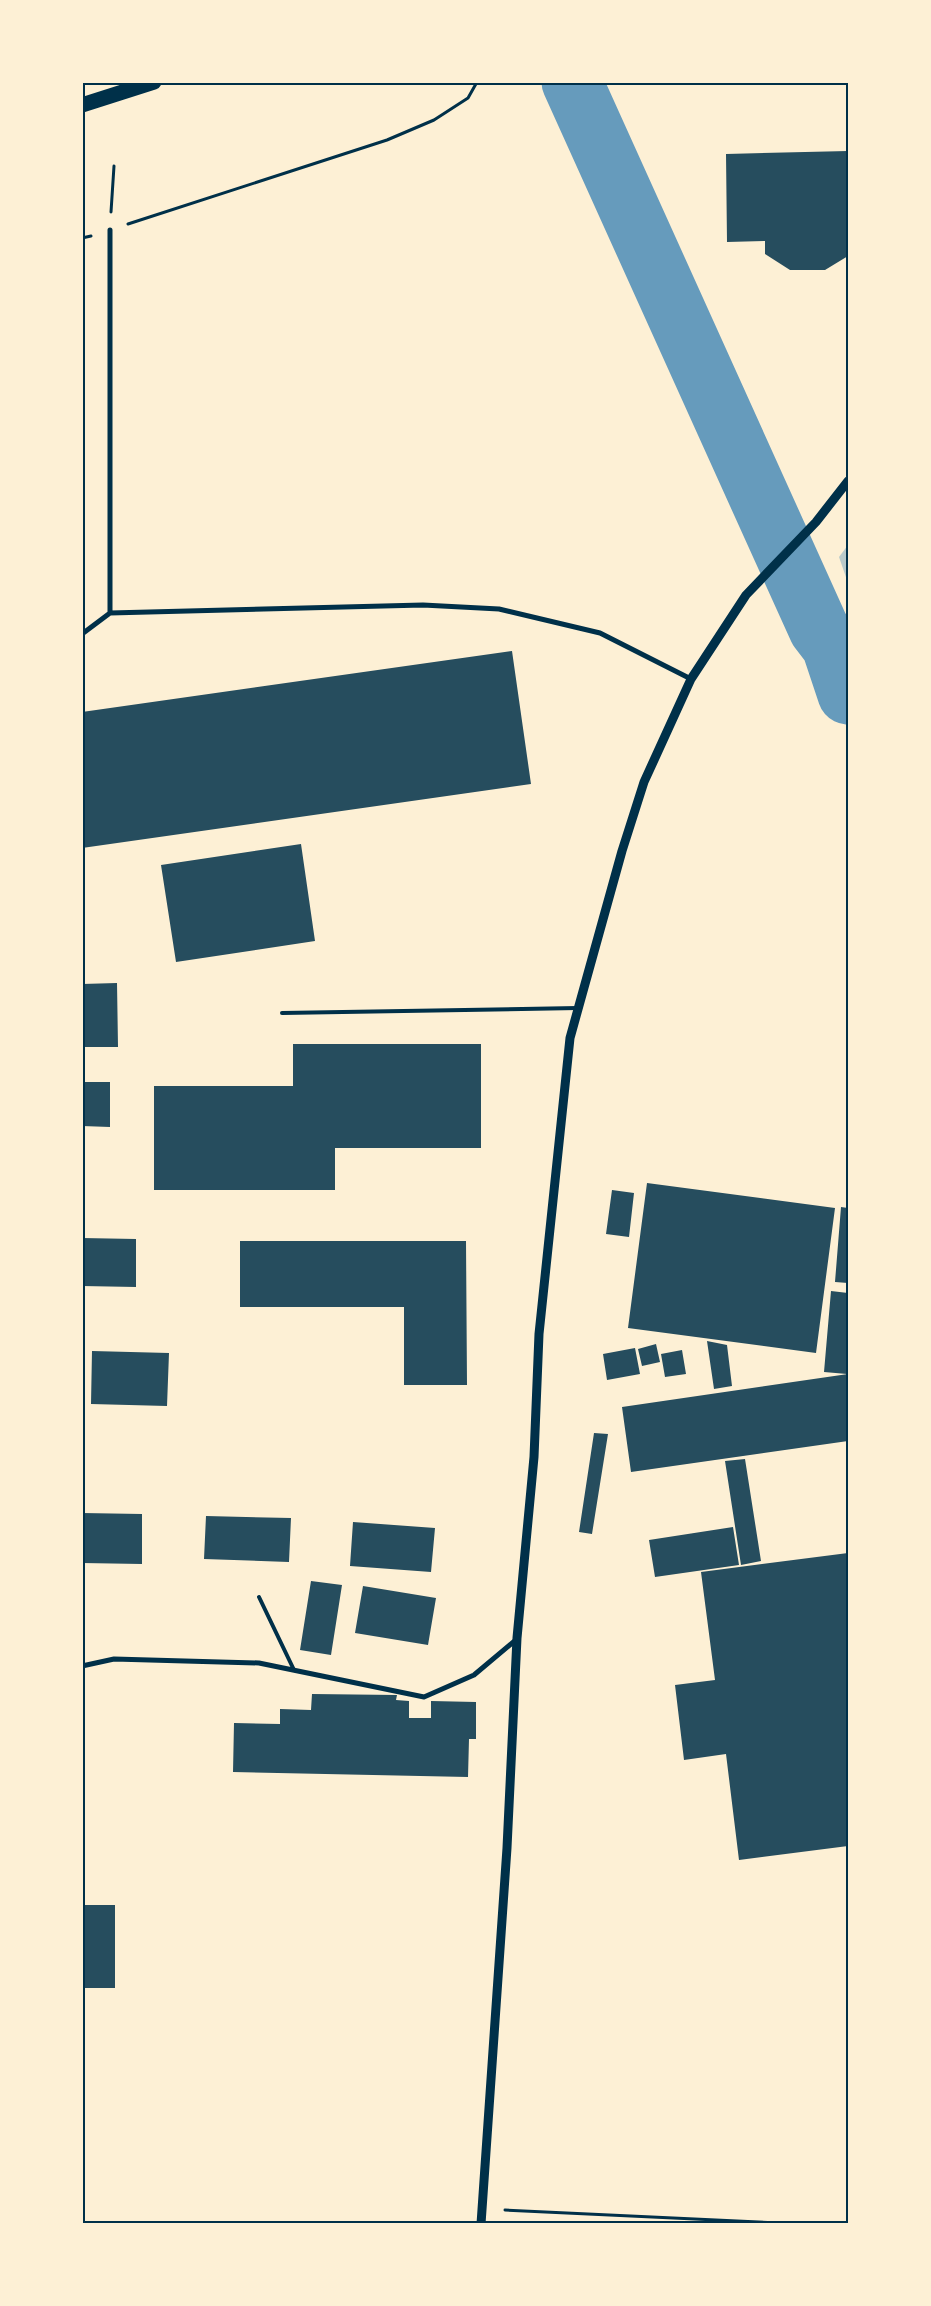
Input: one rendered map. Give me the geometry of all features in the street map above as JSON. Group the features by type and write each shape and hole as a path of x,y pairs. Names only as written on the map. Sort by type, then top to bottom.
{"highway":[{"path":"82,105 154,82"}],"street":[{"path":"110,230 110,612"},
{"path":"481,2224 507,1848 517,1638 534,1457 539,1334 569,1045 622,851 644,782 691,679 746,594 816,522 848,482"},
{"path":"82,634 110,612 404,605 499,609 600,633 691,679"},
{"path":"82,1666 114,1659 259,1663 424,1697 474,1676 517,1638"}],"lane":[{"path":"282,1013 578,1008"},
{"path":"259,1597 294,1670"}],"path":[{"path":"82,238 387,140 434,120 468,98 477,82"},
{"path":"110,230 114,166"},
{"path":"482,2209 801,2224"}],"shaded area":[{"path":"848,545 848,583 839,557"}],"building":[{"path":"848,151 848,256 825,270 790,270 765,254 765,241 727,242 726,154"},
{"path":"512,651 531,784 82,848 82,712"},
{"path":"301,844 315,941 176,962 161,865"},
{"path":"117,983 118,1047 82,1047 82,984"},
{"path":"293,1044 481,1044 481,1148 335,1148 335,1190 154,1190 154,1086 293,1086"},
{"path":"82,1082 110,1082 110,1127 82,1126"},
{"path":"647,1183 835,1208 816,1353 628,1328"},
{"path":"612,1190 634,1193 629,1237 606,1234"},
{"path":"841,1207 848,1208 848,1283 835,1282"},
{"path":"82,1238 136,1239 136,1287 82,1286"},
{"path":"240,1241 466,1241 467,1385 404,1385 404,1307 240,1307"},
{"path":"831,1291 848,1293 847,1374 824,1372"},
{"path":"707,1341 727,1345 732,1386 714,1389"},
{"path":"656,1344 660,1362 642,1366 638,1349"},
{"path":"635,1348 640,1374 607,1380 603,1354"},
{"path":"682,1350 686,1374 665,1377 661,1354"},
{"path":"92,1351 169,1353 167,1406 91,1404"},
{"path":"848,1374 848,1441 631,1472 622,1407"},
{"path":"594,1433 608,1434 592,1534 579,1532"},
{"path":"745,1459 761,1561 741,1565 725,1461"},
{"path":"82,1513 142,1514 142,1564 82,1563"},
{"path":"206,1516 291,1518 289,1562 204,1559"},
{"path":"353,1522 435,1528 431,1572 350,1566"},
{"path":"733,1527 739,1565 655,1577 649,1540"},
{"path":"848,1553 848,1846 739,1860 726,1754 684,1760 675,1685 715,1680 701,1572"},
{"path":"311,1581 342,1585 331,1655 300,1650"},
{"path":"363,1586 436,1598 428,1645 355,1633"},
{"path":"312,1694 397,1695 396,1700 409,1701 409,1718 431,1718 431,1701 476,1702 476,1739 469,1739 468,1777 233,1772 234,1723 280,1724 280,1709 311,1710"},
{"path":"82,1905 115,1905 115,1988 82,1988"}],"waterway":[{"path":"572,82 819,629 832,646 848,694"},
{"path":"819,629 848,619"}]}
